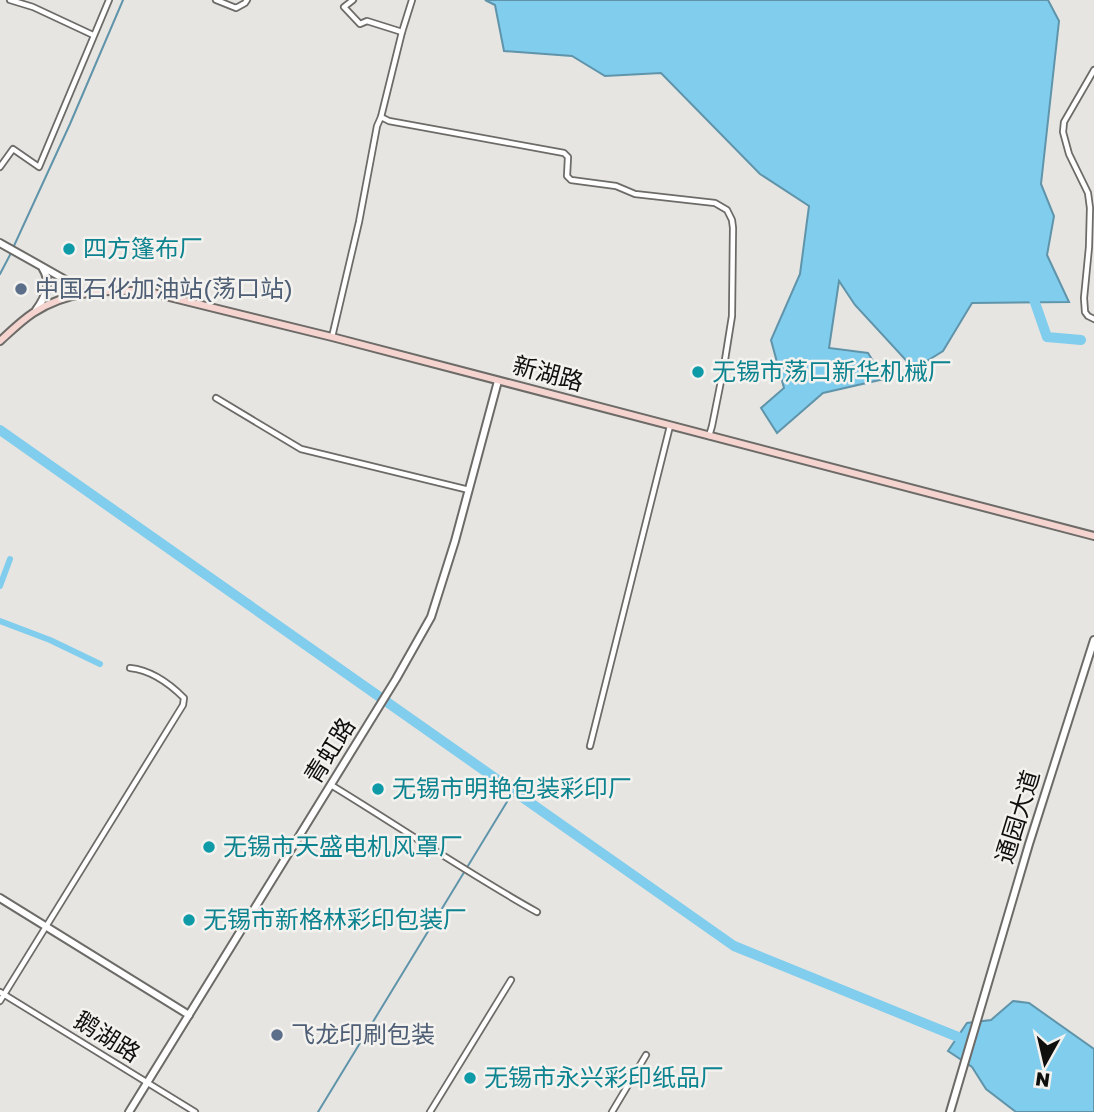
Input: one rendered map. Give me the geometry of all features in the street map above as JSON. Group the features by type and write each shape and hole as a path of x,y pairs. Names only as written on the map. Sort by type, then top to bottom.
{"main road":[{"name":"新湖路","path":"0,341 36,310 53,302 80,294 119,290 149,292 332,337 1094,536"}],"street":[{"path":"10,0 33,7 93,35"},
{"path":"0,167 13,149 38,167 109,0"},
{"path":"216,0 236,8 247,0"},
{"path":"353,0 344,7 360,24 367,20 402,32"},
{"path":"332,337 375,139 412,0"},
{"path":"1094,70 1063,121 1063,132 1069,155 1088,193 1089,247 1084,298 1085,312 1094,319"},
{"path":"381,117 389,121 564,153 568,157 567,176 571,180 616,186 635,194 715,203 727,210 733,228 732,316 709,436"},
{"path":"0,243 71,283 80,294"},
{"path":"36,310 42,303 48,281 40,265"},
{"name":"青虹路","path":"129,1112 394,683 431,617 455,541 498,381"},
{"path":"216,398 301,449 469,490"},
{"path":"590,746 670,426"},
{"name":"通园大道","path":"950,1112 1029,844 1094,640"},
{"path":"0,1001 183,705 184,698 159,677 142,669 130,668"},
{"path":"331,785 537,912"},
{"path":"0,898 189,1015"},
{"path":"430,1112 511,980"},
{"name":"鹅湖路","path":"2,994 195,1112"},
{"path":"612,1112 646,1055"}],"water":[{"path":"485,0 1048,0 1059,21 1041,184 1054,216 1047,255 1069,302 972,303 943,351 914,369 855,305 839,281 829,348 868,353 884,379 823,393 777,433 761,408 784,388 771,340 800,274 809,206 760,174 661,73 605,76 572,56 504,51 495,5"},
{"path":"1013,1001 1029,1003 1094,1049 1094,1112 1016,1112 986,1089 972,1067 948,1051 967,1023 991,1020"}],"waterway":[{"path":"13,248 123,0"},
{"path":"0,274 11,253"},
{"path":"1031,291 1047,337 1081,340"},
{"path":"0,430 734,946 958,1037 968,1045"},
{"path":"0,586 10,559"},
{"path":"0,621 50,640 100,664"},
{"path":"318,1112 513,792"}],"place":[{"name":"四方篷布厂","path":"69,249"},
{"name":"中国石化加油站(荡口站)","path":"21,289"},
{"name":"无锡市荡口新华机械厂","path":"698,372"},
{"name":"无锡市明艳包装彩印厂","path":"378,789"},
{"name":"无锡市天盛电机风罩厂","path":"209,847"},
{"name":"无锡市新格林彩印包装厂","path":"189,920"},
{"name":"飞龙印刷包装","path":"277,1035"},
{"name":"无锡市永兴彩印纸品厂","path":"470,1078"}]}
